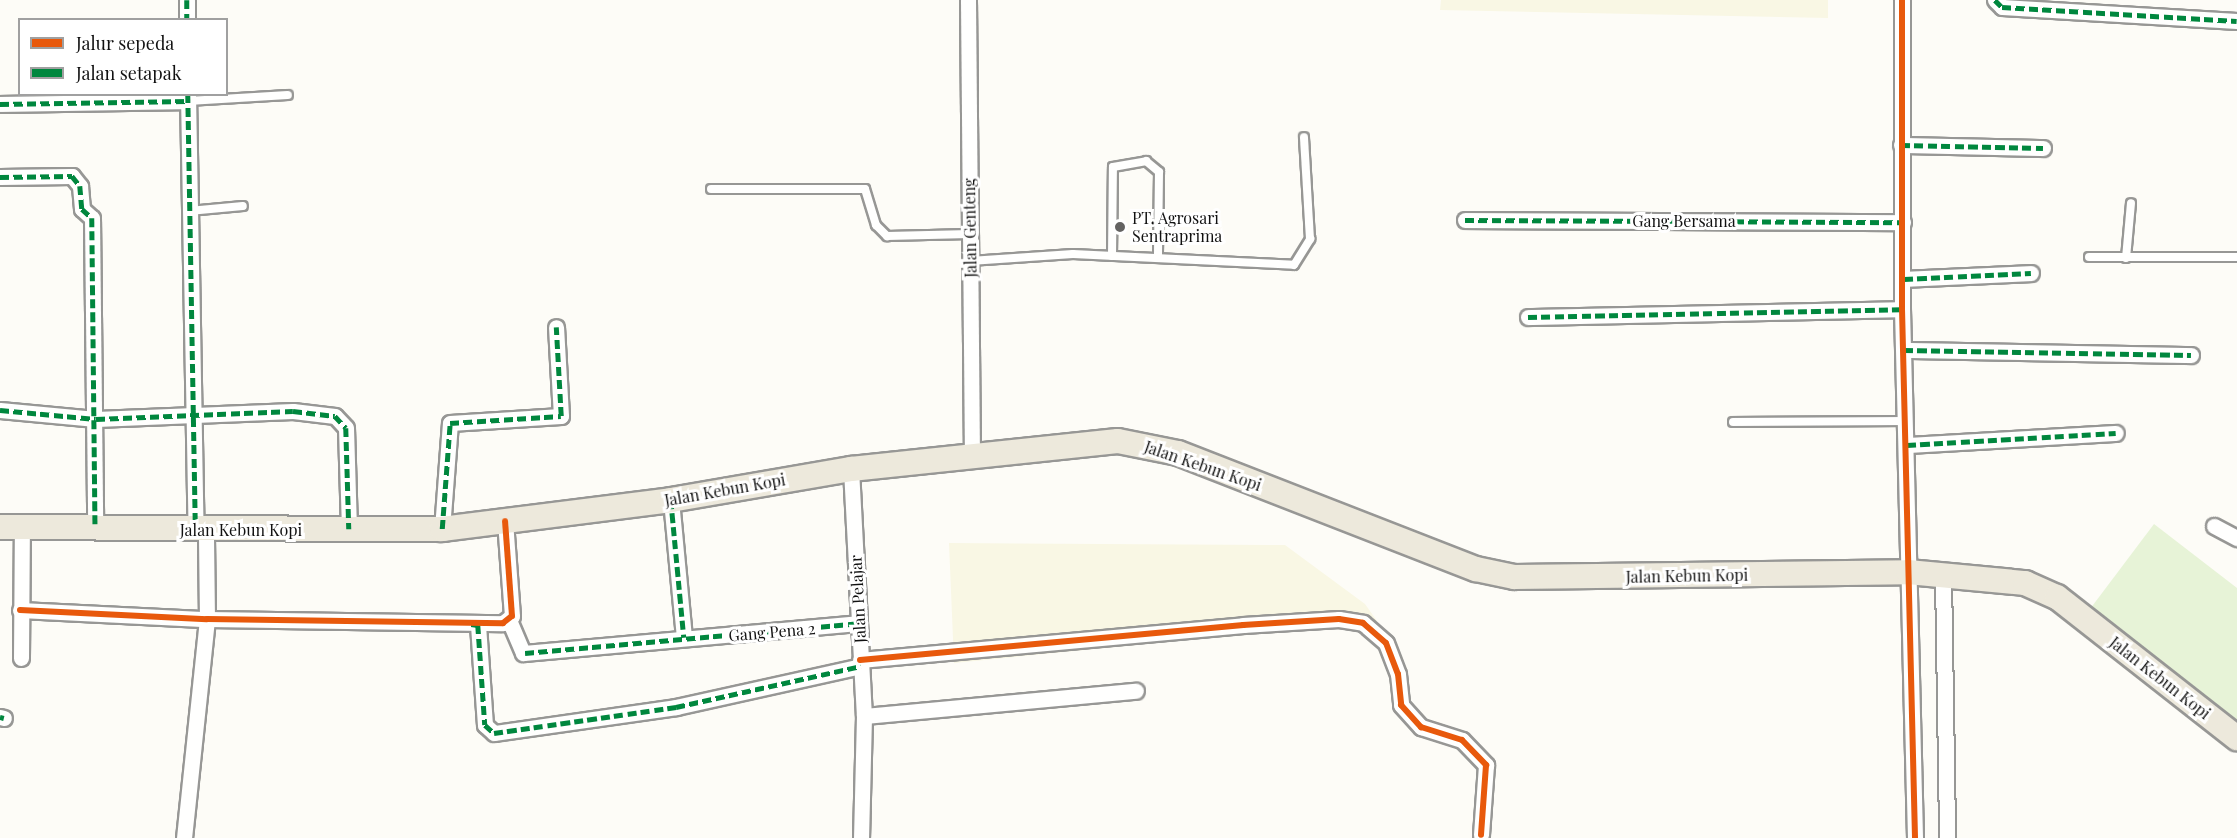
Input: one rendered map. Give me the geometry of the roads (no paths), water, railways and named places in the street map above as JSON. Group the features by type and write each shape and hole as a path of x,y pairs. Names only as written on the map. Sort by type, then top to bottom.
{"main road":[{"name":"Jalan Kebun Kopi","path":"11,527 201,531 442,529 671,500 851,469 1118,441 1149,444 1476,568 1514,577 1908,572 2025,583 2057,597 2237,738"}],"street":[{"path":"187,0 187,18"},
{"name":"Jalan Genteng","path":"968,0 972,455"},
{"path":"1902,0 1901,145 1904,279 1902,309 1915,838"},
{"path":"1995,0 2002,7 2237,21"},
{"path":"0,104 188,98 189,419 201,531 207,620 184,838"},
{"path":"1901,145 2043,148"},
{"path":"0,177 60,175 78,182 82,209 93,222 95,527"},
{"name":"Gang Bersama","path":"1465,220 1903,222"},
{"path":"1904,279 2031,273"},
{"path":"1528,317 1902,309"},
{"path":"442,529 450,423 561,416 556,327"},
{"path":"1904,350 2191,355"},
{"path":"0,410 96,419 189,419 293,411 342,420 349,529"},
{"path":"1906,444 2116,432"},
{"name":"Jalan Pelajar","path":"851,469 864,716 861,838"},
{"path":"671,500 684,637"},
{"path":"20,610 207,620 391,618 478,625 509,620 505,521"},
{"path":"2214,526 2237,538"},
{"path":"11,527 20,610 21,658"},
{"path":"1943,575 1947,838"},
{"path":"478,625 485,725 494,733 676,707 861,663 1243,625 1339,619 1363,623 1386,643 1398,674 1401,705 1421,727 1462,740 1485,765 1481,835"},
{"name":"Gang Pena 2","path":"509,620 523,653 859,623"},
{"path":"864,716 1136,691"}],"lane":[{"path":"188,98 288,96"},
{"path":"970,261 1112,256 1272,264 1301,260 1310,239 1304,137"},
{"path":"1112,256 1113,167 1146,161 1160,172 1158,258"},
{"path":"711,189 865,189 876,225 887,236 970,234"},
{"path":"2126,258 2131,203"},
{"path":"187,211 243,206"},
{"path":"2089,257 2237,257"},
{"path":"1733,422 1906,421"}],"place":[{"name":"PT. Agrosari Sentraprima","path":"1120,227"}]}
